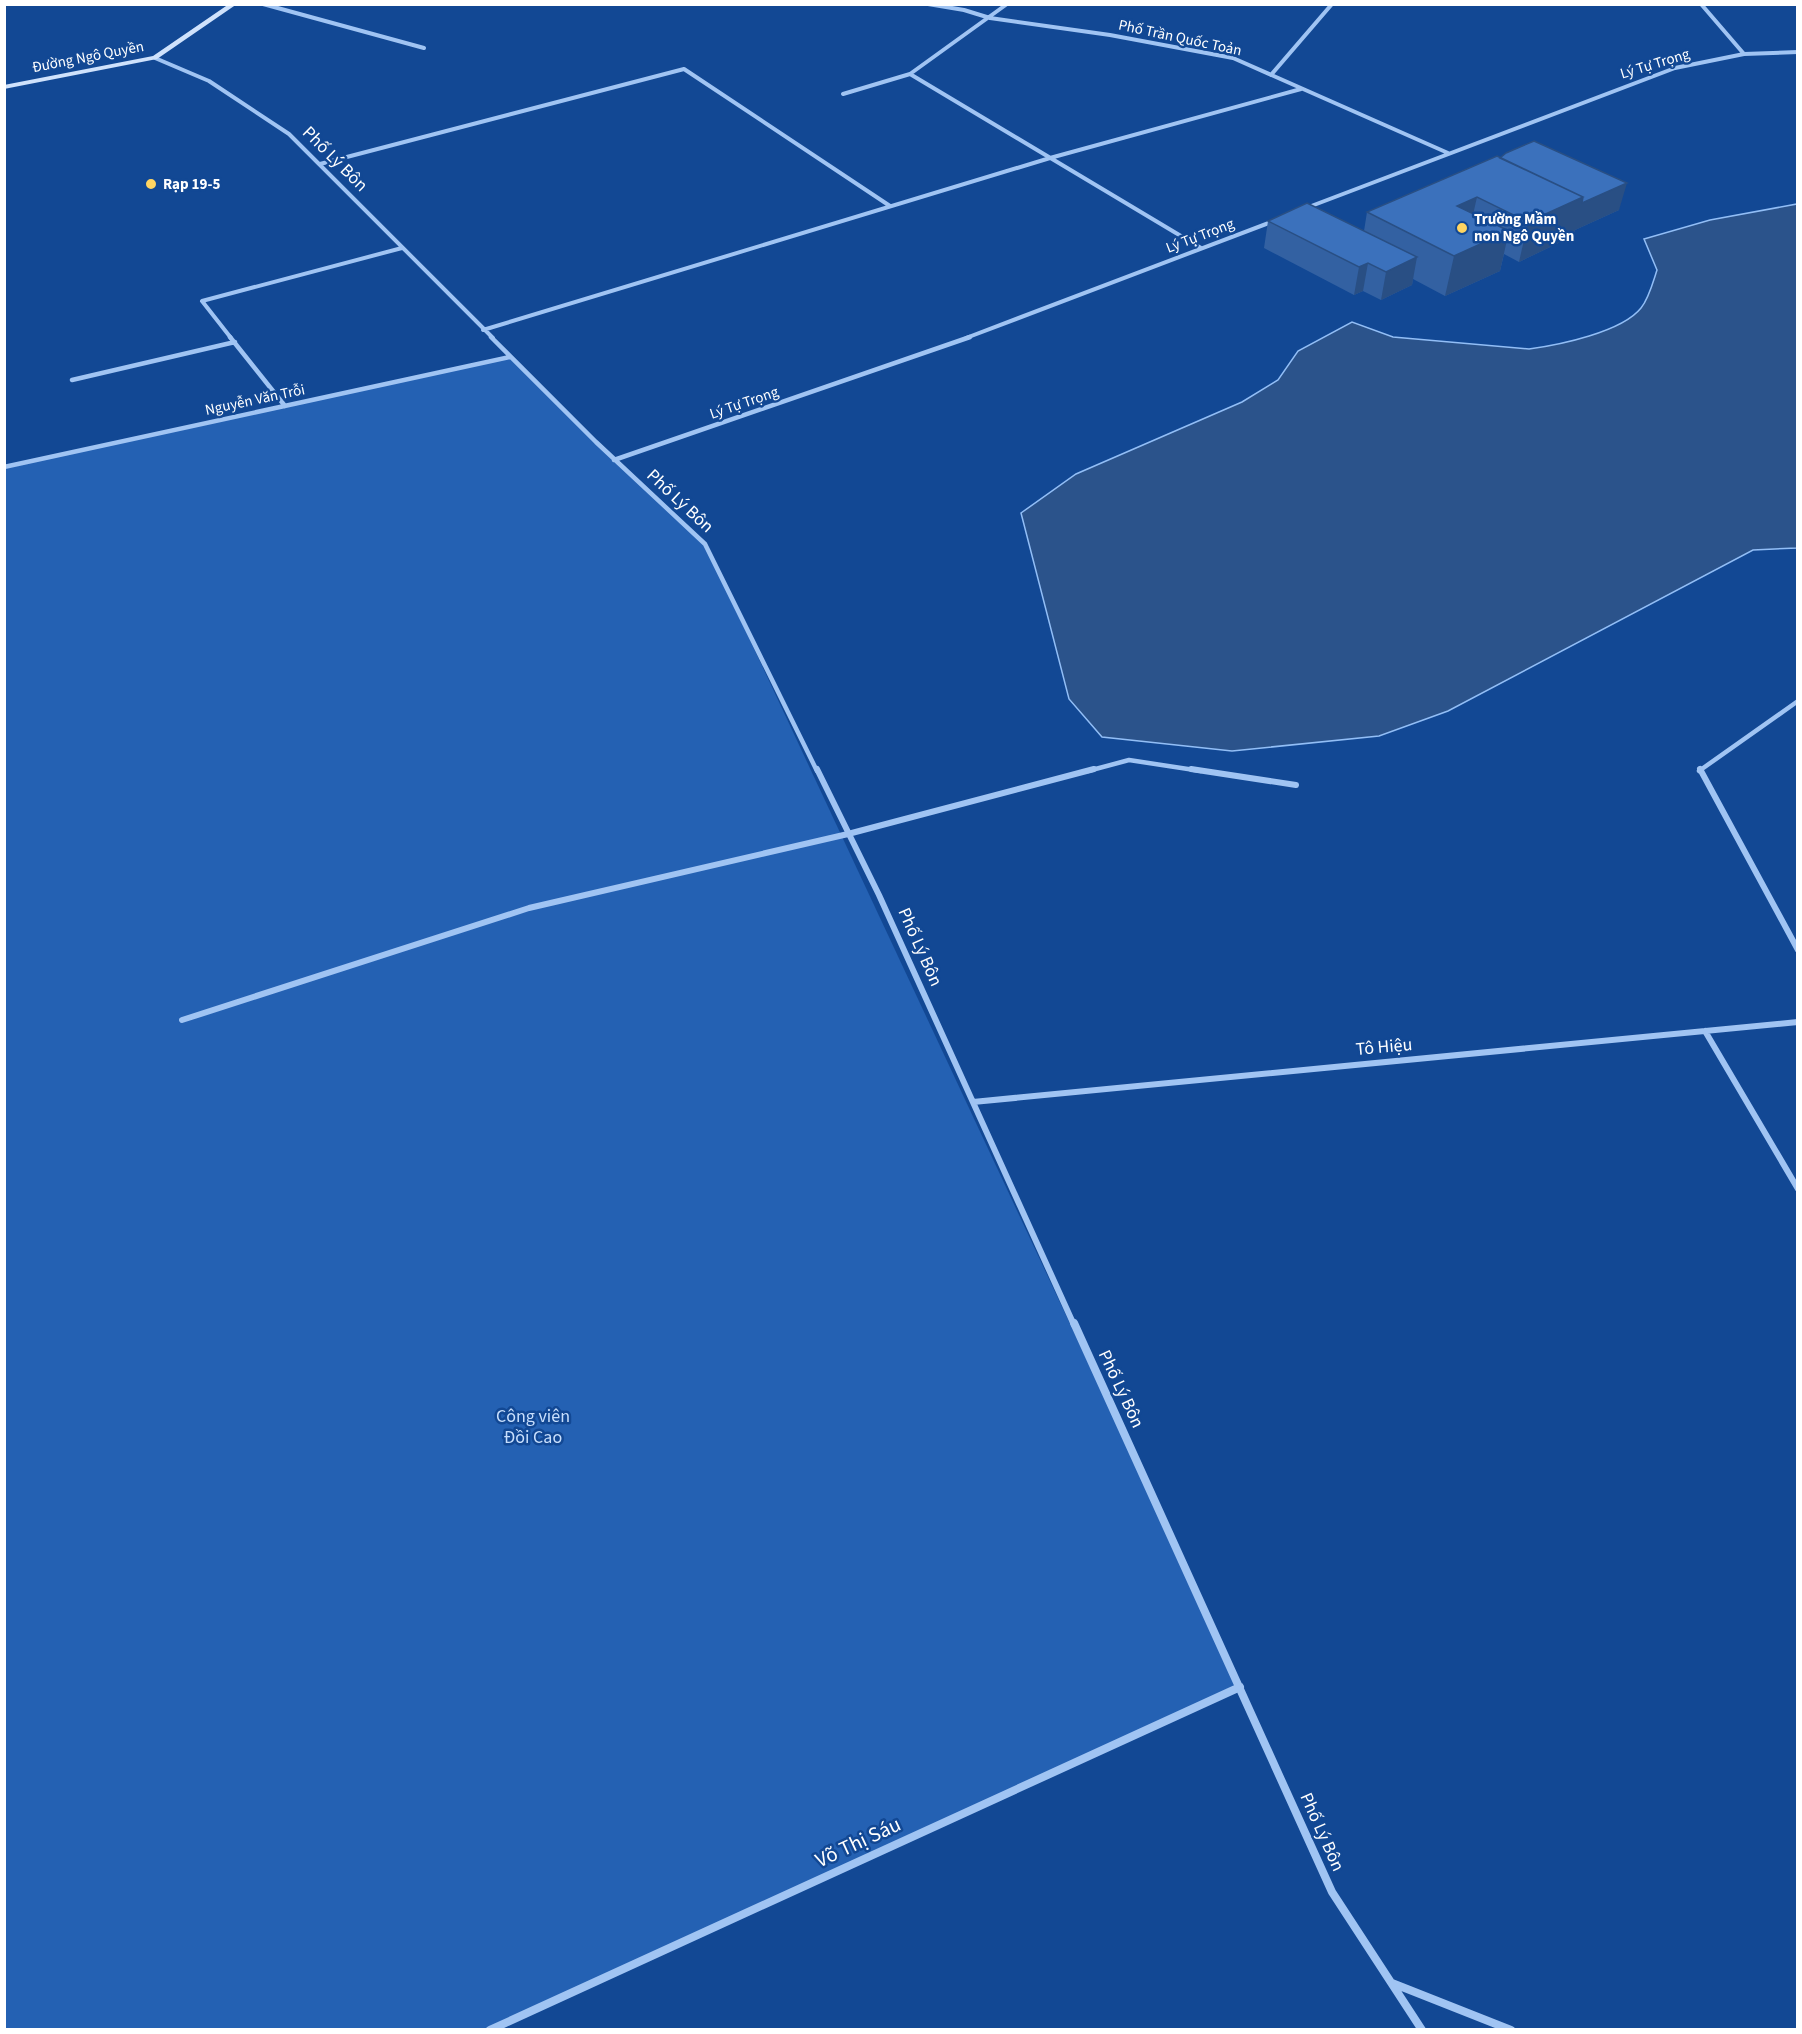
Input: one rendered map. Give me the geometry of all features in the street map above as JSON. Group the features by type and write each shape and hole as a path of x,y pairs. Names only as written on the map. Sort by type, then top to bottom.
{"street":[{"name":"Đường Ngô Quyền","path":"4,87 155,58 234,4"},
{"path":"263,4 424,48"},
{"name":"Phố Trần Quốc Toản","path":"928,4 964,10 990,18 1110,35 1233,58 1448,153"},
{"path":"843,93 910,74 1007,4"},
{"path":"1271,75 1332,4"},
{"path":"1701,4 1744,54"},
{"name":"Lý Tự Trọng","path":"1296,212 1676,68 1744,54 1797,52"},
{"name":"Phố Lý Bôn","path":"155,58 209,81 289,134 614,460 705,544 879,895 1332,1892 1422,2030"},
{"path":"320,164 684,69 891,206"},
{"path":"910,74 1201,248"},
{"path":"483,330 1050,158 1301,89"},
{"name":"Lý Tự Trọng","path":"614,460 944,347 1285,216"},
{"path":"285,406 202,301 402,248"},
{"path":"72,380 235,342"},
{"name":"Nguyễn Văn Trỗi","path":"4,467 510,357"},
{"path":"1797,701 1699,770 1797,950"},
{"path":"182,1020 529,908 848,834 1129,760 1296,786"},
{"name":"Tô Hiệu","path":"973,1102 1797,1022"},
{"path":"1705,1031 1797,1190"},
{"name":"Võ Thị Sáu","path":"490,2030 1240,1687"},
{"path":"1392,1983 1511,2030"}],"green space":[{"name":"Công viên Đồi Cao","path":"510,357 705,544 1240,1687 490,2029 5,2029 4,468"}],"shaded area":[{"path":"1797,204 1797,548 1753,550 1448,711 1379,736 1232,751 1102,737 1069,699 1021,513 1076,474 1242,402 1278,380 1298,351 1352,322 1393,337 1529,349 1589,336 1620,324 1644,304 1657,270 1644,239 1710,220"}],"building":[{"path":"1534,141 1627,183 1582,203 1583,197 1500,158"},
{"path":"1497,156 1583,197 1528,222 1477,197 1457,206 1509,231 1454,256 1367,212"},
{"path":"1307,203 1417,257 1386,272 1368,263 1359,267 1268,221"}],"place":[{"name":"Rạp 19-5","path":"151,184"},
{"name":"Trường Mầm non Ngô Quyền","path":"1462,228"}]}
